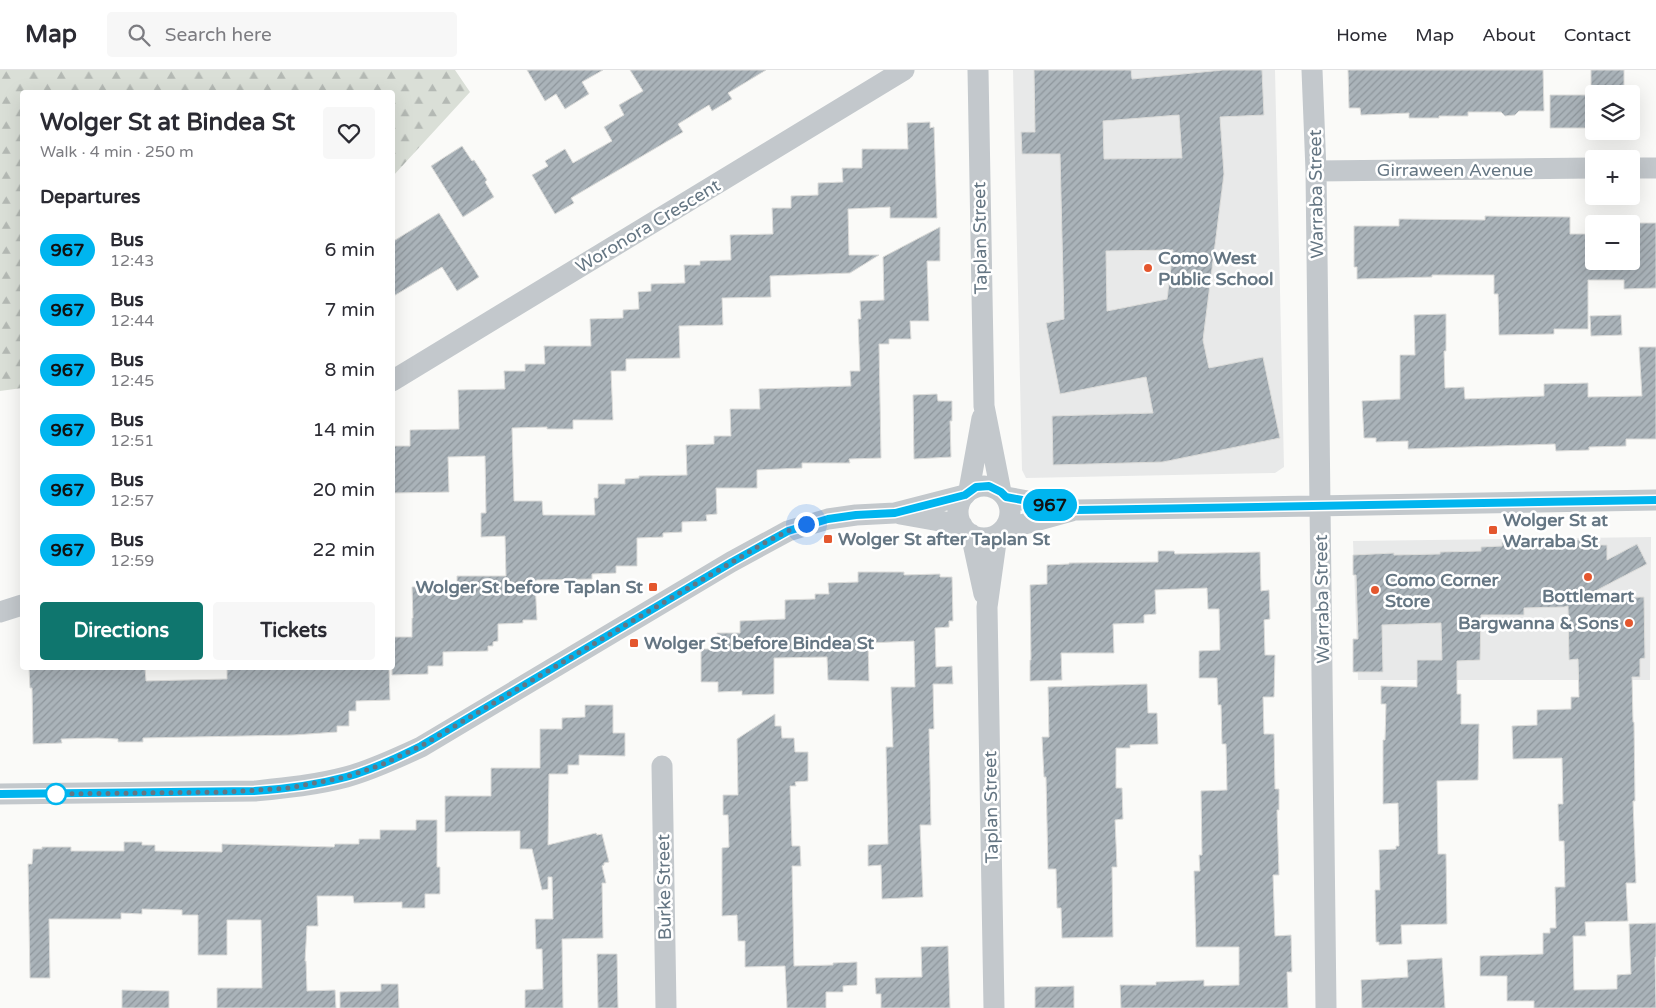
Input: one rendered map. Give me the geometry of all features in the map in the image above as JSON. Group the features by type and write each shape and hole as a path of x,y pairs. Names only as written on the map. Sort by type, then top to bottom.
{"street":[{"name":"Woronora Crescent","path":"395,379 904,70"},
{"name":"Taplan Street","path":"978,70 984,406 1004,495"},
{"name":"Warraba Street","path":"1312,70 1316,171 1326,1008"},
{"name":"Girraween Avenue","path":"1316,171 1585,168"},
{"path":"1640,168 1656,168"},
{"name":"Taplan Street","path":"967,493 984,406"},
{"path":"0,794 254,791 289,788 346,777 381,765 421,746 732,562 788,531 828,519 895,513 967,493 982,486 989,486 1004,495 1077,510 1656,500"},
{"path":"966,530 958,513 959,506 967,493"},
{"path":"1000,532 1010,518 1009,504 1004,495"},
{"path":"895,513 966,530 984,538 1077,510"},
{"name":"Taplan Street","path":"966,530 987,607"},
{"name":"Taplan Street","path":"994,1008 987,607 1000,532"},
{"path":"0,612 20,606"},
{"name":"Burke Street","path":"662,766 666,1008"}],"shaded area":[{"name":"Como West Public School","path":"1013,70 1275,70 1284,467 1275,473 1026,478 1022,470"},
{"path":"1651,537 1650,680 1358,680 1353,541"}],"green space":[{"path":"0,70 455,70 470,92 395,174 395,90 20,90 20,388 0,391"}],"building":[{"path":"527,70 603,70 582,82 589,94 565,109 556,94 545,101"},
{"path":"630,70 766,70 728,93 732,99 712,111 709,105 678,124 683,132 571,198 574,203 555,214 532,175 548,166 545,161 565,149 573,163 612,141 604,127 624,115 619,105 643,91"},
{"path":"1034,70 1131,70 1132,79 1223,70 1262,70 1264,115 1220,117 1224,174 1203,340 1209,368 1263,357 1280,438 1163,462 1053,465 1052,416 1153,413 1146,377 1060,394 1046,323 1064,319 1060,154 1022,154 1021,132 1035,132","holes":["1179,115 1182,158 1104,159 1103,121","1173,250 1167,299 1107,311 1106,251"]},
{"path":"1348,70 1543,70 1544,111 1519,111 1515,115 1505,116 1501,112 1468,112 1468,116 1439,116 1439,118 1409,118 1409,113 1361,115 1360,108 1349,108"},
{"path":"1591,70 1624,70 1624,85 1591,85"},
{"path":"1550,95 1585,95 1585,128 1550,128"},
{"path":"930,122 930,128 934,127 937,218 890,218 890,207 848,209 849,255 879,255 850,273 770,276 771,297 722,298 723,325 679,326 680,358 626,359 626,371 611,371 613,420 573,420 573,429 547,429 547,427 512,428 514,501 542,501 543,515 595,515 594,498 598,498 598,484 625,484 625,479 639,478 639,476 687,475 686,445 714,444 714,436 731,436 730,409 760,409 759,389 851,386 850,371 860,371 858,319 861,319 860,301 884,300 883,257 940,227 940,261 927,261 929,321 910,321 911,339 889,339 889,344 879,344 881,458 849,459 850,463 802,463 802,468 757,470 757,488 716,488 717,514 706,515 707,521 682,522 682,532 663,533 663,537 637,538 637,566 616,566 616,573 592,574 592,579 537,580 535,581 537,620 523,620 523,623 498,624 498,641 493,642 493,646 488,646 488,651 443,652 443,666 428,666 428,674 392,675 392,670 395,670 395,637 412,637 412,587 457,586 457,576 506,576 505,536 481,537 481,513 486,513 485,456 448,457 449,492 395,493 395,446 410,446 410,430 459,429 458,390 505,389 504,371 525,371 525,364 545,364 544,346 591,346 590,319 623,318 623,310 639,309 638,292 651,291 651,284 685,283 684,265 700,265 700,261 731,260 730,235 773,234 772,208 791,208 791,196 818,195 818,183 843,182 842,168 862,168 862,149 908,149 907,123"},
{"path":"462,146 487,180 485,182 494,197 463,217 431,166"},
{"path":"439,213 479,277 457,291 442,267 395,295 395,240"},
{"path":"1485,216 1570,217 1570,234 1585,234 1585,270 1640,270 1640,223 1656,223 1656,288 1624,289 1624,280 1588,280 1588,329 1554,329 1554,334 1499,335 1498,294 1494,294 1494,275 1432,275 1432,277 1357,279 1357,267 1354,267 1354,226 1399,226 1399,219 1485,220"},
{"path":"1446,314 1445,388 1464,387 1465,399 1544,396 1544,384 1588,383 1588,397 1642,396 1639,347 1656,347 1656,439 1626,439 1626,446 1589,447 1589,450 1556,451 1555,444 1408,449 1408,441 1376,442 1376,438 1364,438 1362,401 1400,399 1400,355 1415,355 1414,315"},
{"path":"1621,315 1622,335 1591,336 1590,316"},
{"path":"937,394 938,401 952,401 952,421 950,421 951,457 914,459 913,395"},
{"path":"1586,540 1585,545 1607,545 1607,560 1637,544 1647,564 1582,598 1644,597 1645,658 1640,659 1640,677 1632,677 1636,883 1626,883 1628,921 1585,922 1586,936 1573,936 1574,990 1617,989 1617,975 1631,974 1629,924 1656,923 1656,1008 1534,1008 1534,1001 1507,1001 1507,976 1480,976 1480,956 1543,954 1543,933 1550,933 1550,928 1556,928 1555,887 1565,887 1564,841 1559,841 1558,804 1563,804 1562,758 1513,759 1512,726 1537,725 1537,710 1571,709 1571,697 1579,697 1578,659 1569,660 1568,606 1524,608 1524,615 1481,615 1480,660 1457,661 1457,694 1461,694 1461,724 1479,724 1478,780 1437,781 1438,854 1446,854 1447,924 1401,925 1402,944 1379,945 1379,942 1376,942 1375,890 1380,890 1379,850 1396,849 1396,846 1399,846 1398,803 1383,804 1383,740 1385,740 1386,704 1381,704 1381,686 1417,687 1417,660 1442,660 1441,623 1382,625 1383,672 1353,672 1353,639 1358,639 1356,575 1353,575 1353,555 1394,553 1394,555 1440,554 1440,552 1481,551 1481,547 1502,546 1502,542"},
{"path":"1158,551 1174,551 1175,554 1260,552 1261,591 1269,590 1270,619 1264,620 1265,655 1275,655 1274,697 1263,697 1264,734 1274,734 1275,789 1279,789 1279,810 1277,810 1279,875 1273,875 1275,936 1291,935 1292,972 1287,972 1288,1008 1121,1008 1120,985 1156,985 1156,982 1204,980 1204,986 1239,985 1239,947 1196,947 1194,871 1200,871 1199,855 1202,855 1201,791 1227,790 1226,744 1222,744 1221,705 1218,705 1217,678 1199,678 1199,651 1220,650 1219,609 1208,609 1207,588 1155,590 1156,614 1144,615 1144,623 1113,624 1114,653 1061,653 1062,680 1030,681 1030,585 1047,584 1047,565 1158,562"},
{"path":"858,572 904,572 904,575 940,574 940,577 952,577 953,621 949,621 949,627 935,628 936,667 952,666 953,684 933,684 934,729 929,729 931,825 920,825 923,897 882,899 881,865 868,866 868,845 888,844 886,747 893,747 891,687 915,687 914,641 868,643 869,681 828,680 827,657 774,658 774,694 742,695 742,691 718,692 718,682 701,682 701,649 717,649 717,633 740,633 740,621 785,619 785,600 815,599 815,594 829,594 828,583 858,582"},
{"path":"29,670 145,670 146,681 227,679 227,670 389,670 390,700 356,701 356,711 349,711 349,726 337,726 337,732 293,735 143,738 143,742 118,742 118,739 98,738 61,739 62,743 33,744 32,688 30,688"},
{"path":"1147,684 1148,713 1157,713 1158,744 1130,745 1130,748 1116,748 1116,788 1122,788 1123,819 1115,820 1117,867 1112,867 1113,937 1062,938 1061,908 1057,908 1056,869 1048,869 1046,777 1044,777 1042,737 1049,737 1048,687"},
{"path":"585,705 613,705 613,733 625,733 625,756 579,755 579,765 568,765 568,774 549,774 548,845 596,833 597,835 602,834 609,862 604,863 602,866 606,883 602,883 603,938 562,939 563,1008 525,1008 525,990 543,989 542,949 536,949 535,919 553,919 552,877 548,877 548,889 542,890 532,849 520,849 520,831 445,832 445,796 491,796 491,768 540,768 540,729 562,729 562,718 585,717"},
{"path":"775,714 775,726 781,726 782,738 794,738 795,752 808,752 808,781 795,782 796,786 790,786 792,846 800,846 801,866 792,866 794,966 857,962 857,985 843,986 843,992 826,992 826,1008 787,1008 785,966 745,967 745,941 738,941 737,915 722,916 722,848 729,847 728,815 723,815 723,795 738,795 737,739"},
{"path":"416,820 437,820 437,867 440,867 440,894 425,894 425,908 402,908 402,902 354,903 353,896 317,896 318,926 307,926 305,961 307,991 335,990 336,1008 217,1008 217,988 262,988 261,920 227,920 227,955 198,955 198,915 182,915 182,910 142,909 142,914 121,913 121,919 49,919 50,978 30,978 28,864 32,864 33,849 42,849 42,847 71,847 71,851 124,851 124,842 142,842 142,845 155,845 155,851 222,852 222,844 334,847 335,844 359,844 359,839 380,839 380,830 416,830"},
{"path":"948,946 950,1008 881,1008 881,994 876,994 875,978 922,977 921,947"},
{"path":"597,954 617,954 618,1008 598,1008"},
{"path":"1442,958 1445,1008 1362,1008 1361,980 1408,977 1407,960"},
{"path":"381,984 398,984 399,1008 340,1008 340,992 381,991"},
{"path":"1074,986 1074,1008 1035,1008 1035,987"},
{"path":"122,990 169,991 169,1008 122,1008"}],"bus line":[{"name":"967","path":"0,794 254,791 289,788 346,777 381,765 421,746 766,542 788,531 806,524 828,519 895,513 965,495 969,490 976,487 989,486 1006,497 1077,510 1656,500"}],"place":[{"name":"Como West Public School","path":"1148,268"},
{"name":"Wolger St at Warraba St","path":"1493,530"},
{"name":"Wolger St after Taplan St","path":"828,539"},
{"name":"Bottlemart","path":"1588,577"},
{"name":"Wolger St before Taplan St","path":"653,587"},
{"name":"Como Corner Store","path":"1375,590"},
{"name":"Bargwanna & Sons","path":"1629,623"},
{"name":"Wolger St before Bindea St","path":"634,643"}],"route":[{"path":"56,794 228,792 289,788 346,777 381,765 421,746 766,542 806,524"}]}
